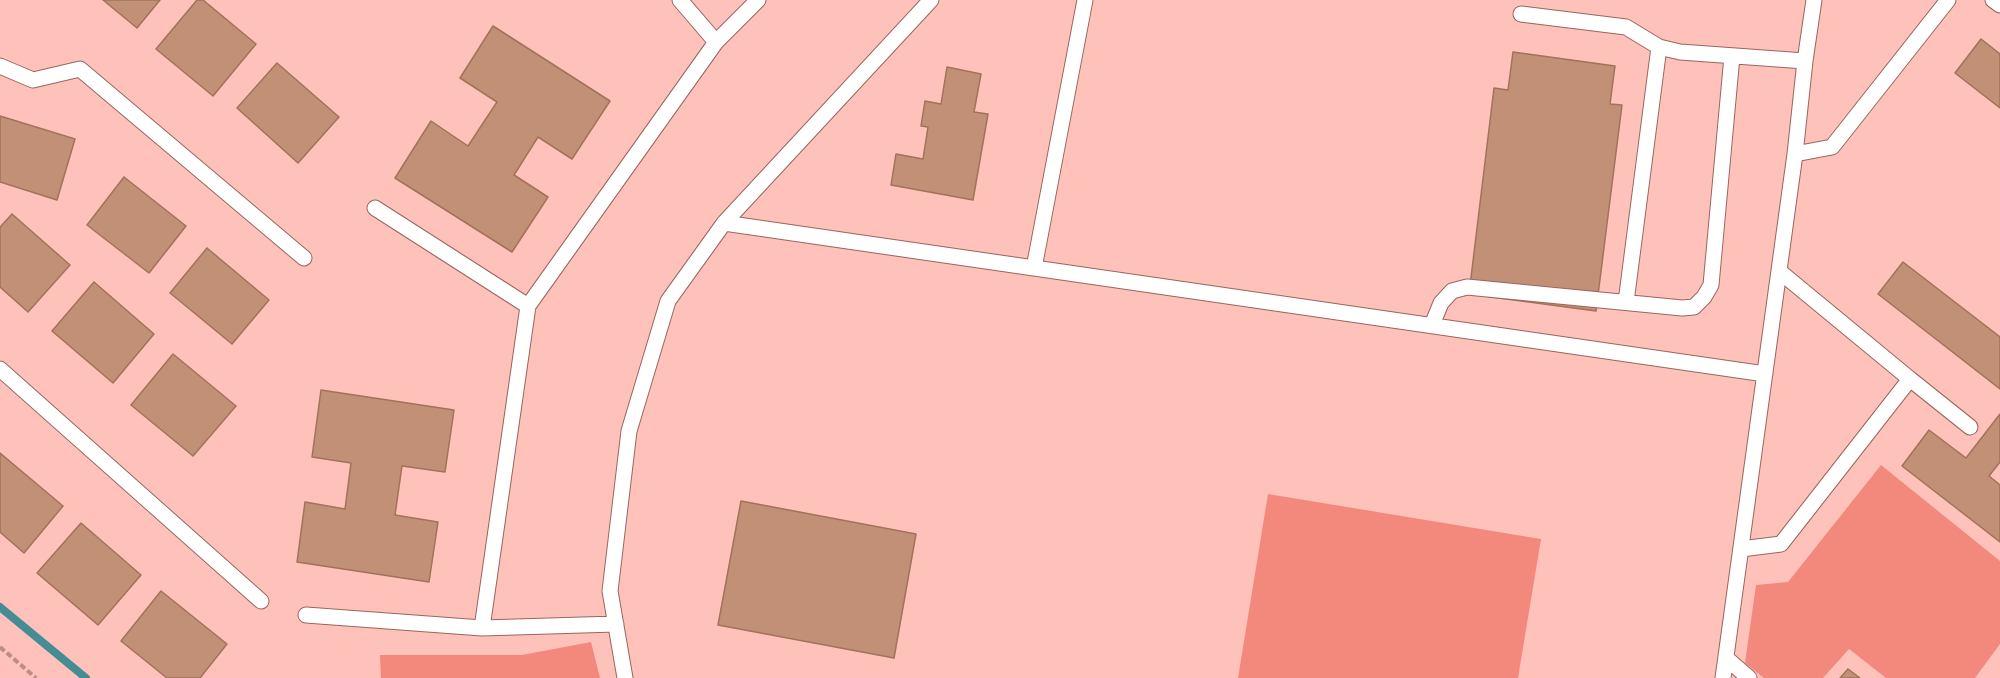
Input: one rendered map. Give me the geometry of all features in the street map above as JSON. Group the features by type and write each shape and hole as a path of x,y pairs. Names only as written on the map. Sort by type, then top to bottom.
{"lane":[{"path":"680,0 716,42"},
{"path":"482,628 528,306 716,42 758,0"},
{"path":"625,678 610,591 629,431 668,301 724,223 931,0"},
{"path":"1034,268 1084,0"},
{"path":"1723,678 1814,0"},
{"path":"1795,154 1832,147 1948,0"},
{"path":"1993,0 2000,5"},
{"path":"1521,14 1626,27 1659,47 1680,52 1805,61"},
{"path":"1626,302 1659,47"},
{"path":"1432,326 1441,303 1452,291 1467,287 1682,308 1694,307 1711,285 1732,56"},
{"path":"0,66 33,80 80,69 304,258"},
{"path":"375,208 528,306"},
{"path":"724,223 1765,374"},
{"path":"1779,271 1970,427"},
{"path":"0,369 261,601"},
{"path":"1741,549 1781,544 1910,379"},
{"path":"306,615 482,628 616,624"},
{"path":"1726,658 1749,678"}],"path":[{"path":"0,648 36,678"}],"shaded area":[{"path":"1881,465 2000,561 2000,644 1975,678 1886,678 1849,649 1823,678 1764,678 1745,663 1756,585 1788,582"},
{"path":"1268,494 1541,539 1518,678 1238,678"},
{"path":"591,642 600,678 381,678 380,655 522,655"}],"building":[{"path":"103,0 160,0 137,28"},
{"path":"197,0 203,0 256,44 213,96 156,49"},
{"path":"493,26 610,101 572,159 538,137 514,175 548,197 512,252 395,178 431,121 468,146 497,102 460,78"},
{"path":"1981,39 2000,54 2000,108 1955,73"},
{"path":"1513,52 1615,66 1610,104 1622,105 1596,311 1469,294 1494,88 1508,90"},
{"path":"277,63 339,117 298,163 237,108"},
{"path":"947,67 981,74 974,112 988,114 973,200 891,185 896,154 923,159 928,127 921,126 925,101 941,104"},
{"path":"0,116 75,139 57,200 0,182"},
{"path":"124,177 186,226 149,273 87,225"},
{"path":"12,214 70,265 28,312 0,287 0,227"},
{"path":"207,248 269,300 232,344 170,293"},
{"path":"1903,262 2000,337 2000,389 1878,294"},
{"path":"94,282 154,334 113,383 52,331"},
{"path":"173,354 236,406 193,456 131,405"},
{"path":"321,390 454,410 445,472 402,466 395,515 438,522 429,582 297,562 305,502 345,509 351,463 312,457"},
{"path":"2000,414 2000,462 1989,476 2000,485 2000,542 1902,466 1929,430 1966,458"},
{"path":"0,453 63,506 24,553 0,532"},
{"path":"741,501 916,534 894,658 718,625"},
{"path":"81,523 141,575 98,625 37,573"},
{"path":"161,591 227,644 200,678 167,678 121,641"},
{"path":"1848,669 1860,678 1840,678"}],"waterway":[{"path":"0,607 86,678"}]}
